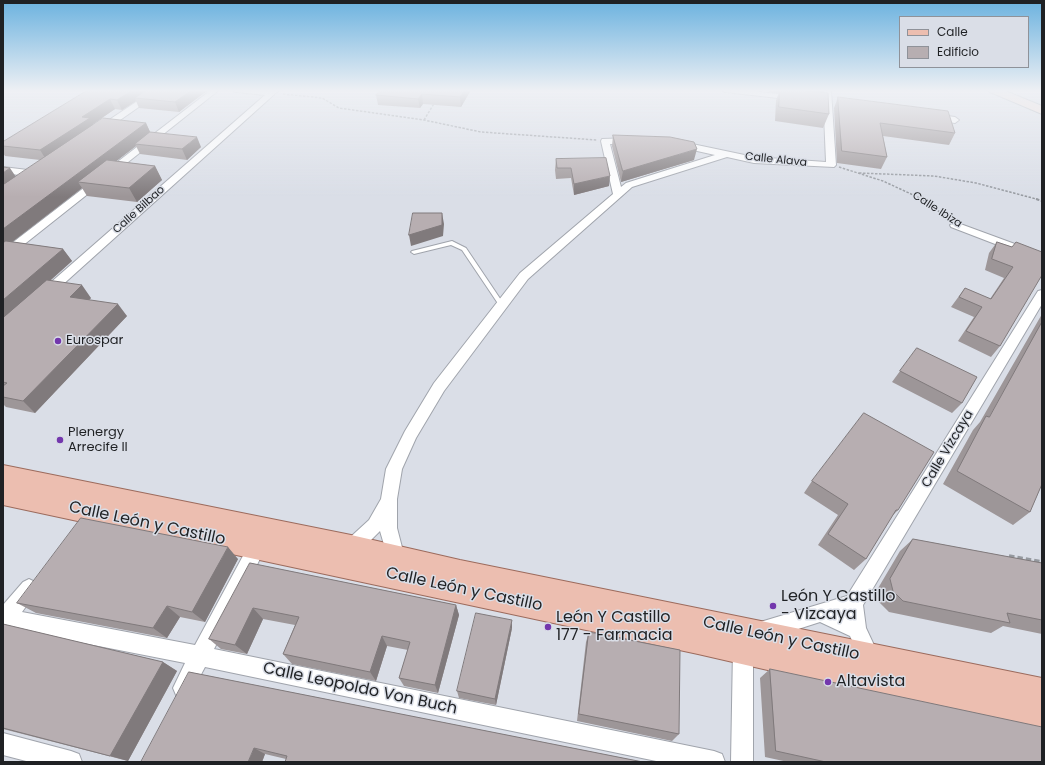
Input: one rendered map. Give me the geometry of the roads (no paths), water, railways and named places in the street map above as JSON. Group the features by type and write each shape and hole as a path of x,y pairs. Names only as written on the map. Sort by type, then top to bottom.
{"main road":[{"name":"Calle León y Castillo","path":"3,476 351,548 747,641 1042,717"},
{"name":"Calle León y Castillo","path":"3,494 83,520 257,547 747,641 870,658 1042,694"}],"street":[{"path":"94,134 106,126"},
{"path":"3,256 169,126"},
{"name":"Calle Bilbao","path":"36,301 234,126"},
{"name":"Calle Alava","path":"668,143 754,160 831,165 829,126"},
{"path":"618,195 608,164 605,141 637,142"},
{"path":"396,559 388,528 389,499 394,469 410,435 439,387 501,304 524,276 630,185 727,154"},
{"path":"3,170 40,172 25,182"},
{"name":"Calle Ibiza","path":"955,225 1042,258"},
{"name":"Calle Vizcaya","path":"853,603 1042,294"},
{"path":"351,548 375,525 389,499"},
{"path":"175,703 257,547"},
{"path":"4,619 39,575"},
{"path":"742,762 747,641 821,613 853,603 857,629 870,658"},
{"path":"821,613 857,629"},
{"name":"Calle Leopoldo Von Buch","path":"4,619 200,656 714,762"},
{"path":"3,744 71,762"}],"lane":[{"path":"414,252 452,243 464,249 501,304"}],"place":[{"name":"Eurospar","path":"58,341"},
{"name":"Plenergy Arrecife II","path":"60,440"},
{"name":"León Y Castillo - Vizcaya","path":"773,606"},
{"name":"León Y Castillo 177 - Farmacia","path":"548,627"},
{"name":"Altavista","path":"828,682"}]}
